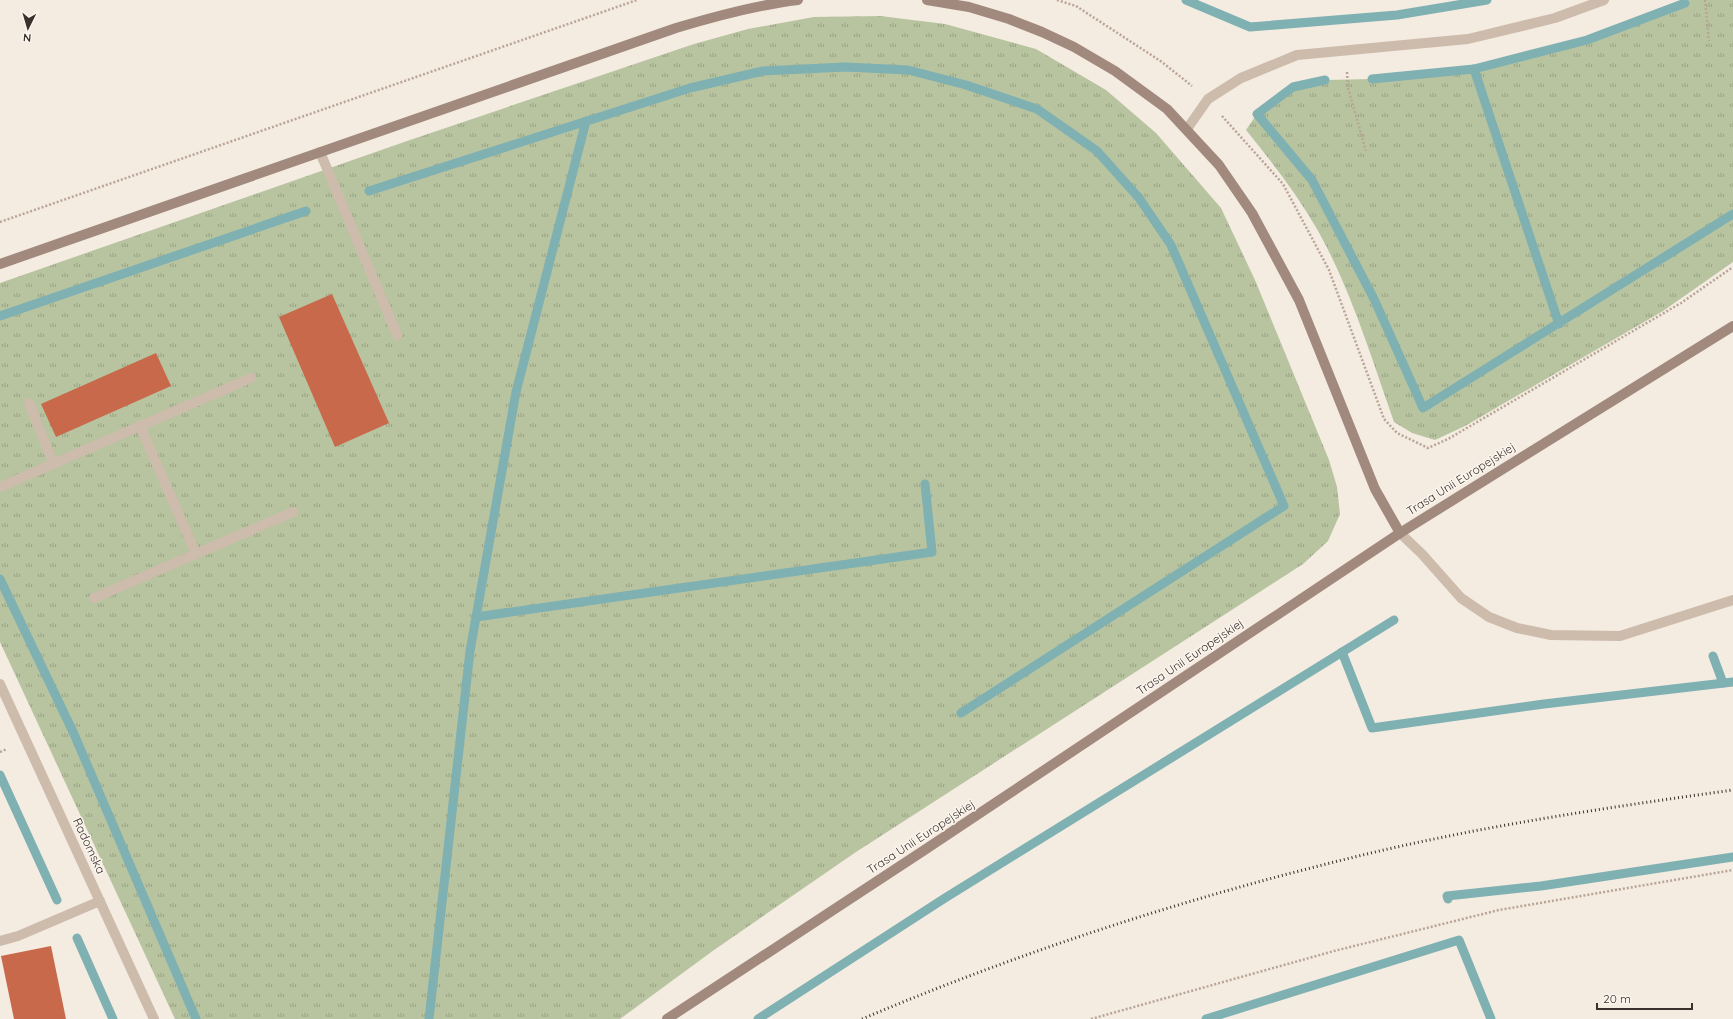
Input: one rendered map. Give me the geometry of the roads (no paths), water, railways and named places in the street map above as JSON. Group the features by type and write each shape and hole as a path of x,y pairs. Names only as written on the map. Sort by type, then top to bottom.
{"main road":[{"path":"0,264 704,19 762,4 798,0"},
{"path":"927,0 969,7 1042,32 1074,47 1116,71 1167,110 1187,129 1219,165 1244,201 1299,300 1375,489 1400,533"},
{"name":"Trasa Unii Europejskiej","path":"667,1019 926,850 1400,533 1733,326"}],"street":[{"path":"1187,129 1208,99 1241,78 1297,55 1468,38 1555,18 1604,0"},
{"path":"320,152 397,335"},
{"path":"0,487 251,378"},
{"path":"29,403 54,463"},
{"path":"140,426 196,554"},
{"path":"94,598 293,512"},
{"path":"1400,533 1422,554 1461,598 1489,617 1517,628 1551,636 1620,636 1733,600"},
{"name":"Radomska","path":"0,684 154,1019"},
{"path":"0,941 18,936 100,901"}],"waterway":[{"path":"1186,0 1250,27 1397,15 1487,0"},
{"path":"1372,79 1474,69 1587,40 1685,3"},
{"path":"369,191 690,88 763,71 845,67 908,70 966,85 1037,109 1097,151 1139,198 1171,245 1284,506 961,713"},
{"path":"1474,69 1559,324"},
{"path":"1325,80 1293,87 1257,114 1312,180 1374,299 1423,408 1733,214"},
{"path":"429,1019 470,651 516,392 586,121"},
{"path":"0,316 306,211"},
{"path":"476,617 932,552 925,484"},
{"path":"0,579 74,734 196,1019"},
{"path":"758,1019 945,898 1394,620"},
{"path":"1342,652 1372,728 1544,704 1733,682"},
{"path":"1713,656 1723,683"},
{"path":"0,775 57,900"},
{"path":"1448,899 1447,896 1541,886 1733,857"},
{"path":"77,938 113,1019"},
{"path":"1206,1019 1459,940 1491,1019"}],"railway":[{"path":"862,1019 991,968 1121,923 1187,902 1321,865 1388,849 1517,823 1733,790"}]}
